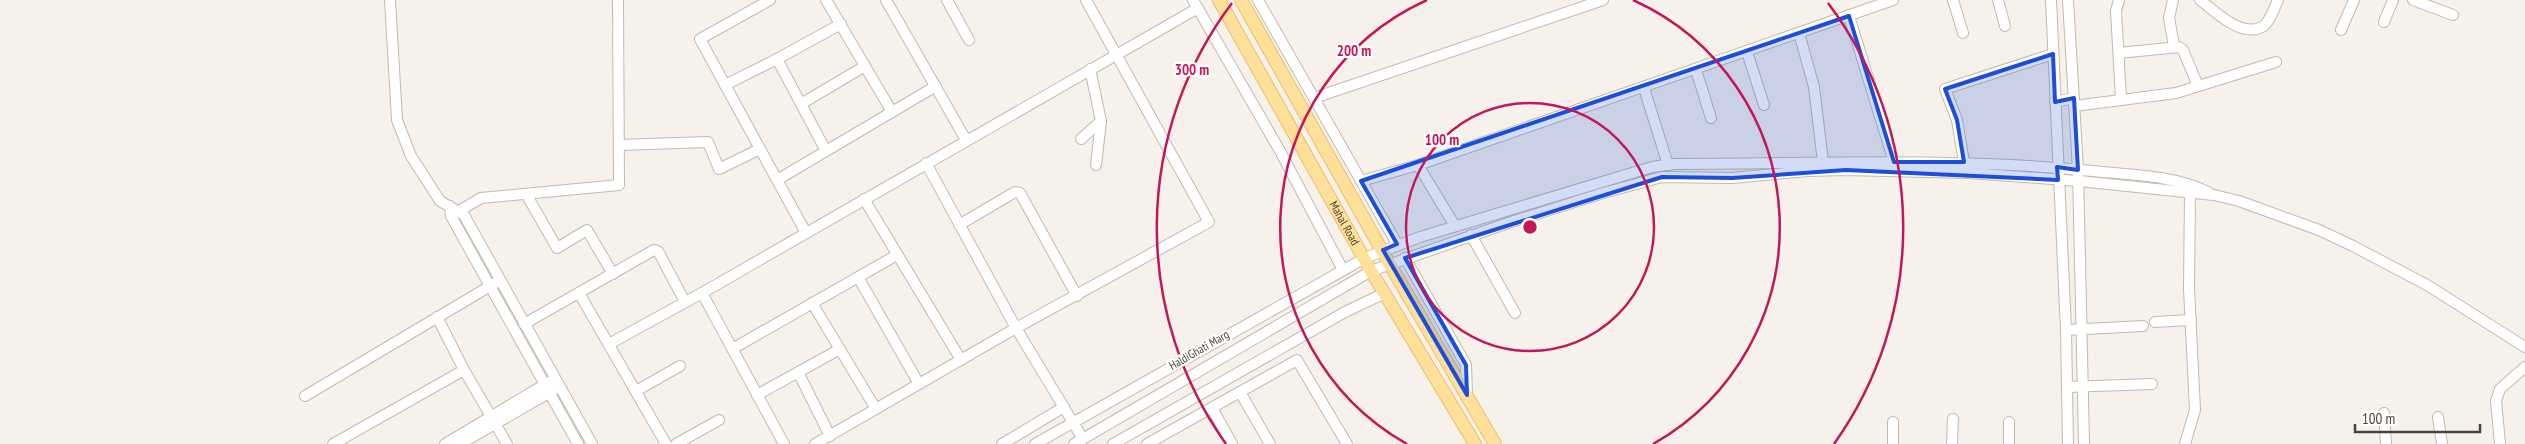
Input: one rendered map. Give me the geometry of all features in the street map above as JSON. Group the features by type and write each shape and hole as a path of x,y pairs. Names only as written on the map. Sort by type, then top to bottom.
{"main road":[{"name":"Mahal Road","path":"1220,0 1371,270 1475,444"},
{"name":"Mahal Road","path":"1241,0 1389,263 1495,444"}],"street":[{"path":"390,0 397,120 411,156 440,201 455,208"},
{"path":"592,444 524,324 451,216 455,208 481,198 619,185 618,0"},
{"path":"770,0 700,39 806,233"},
{"path":"826,0 892,112"},
{"path":"886,0 966,140"},
{"path":"947,0 969,40"},
{"path":"815,444 1016,328 1209,222 1086,0"},
{"path":"1258,0 1397,244"},
{"path":"1314,98 1603,0"},
{"path":"1361,181 1418,165 1748,52 1893,0"},
{"path":"1954,0 1963,33"},
{"path":"1998,0 2005,26"},
{"path":"2051,0 2054,102 2066,330 2068,444"},
{"path":"2068,0 2079,181 2084,444"},
{"path":"2119,0 2116,11 2121,99"},
{"path":"2173,0 2169,18 2174,46"},
{"path":"2200,0 2235,25 2244,29 2262,27 2267,22 2278,0"},
{"path":"2341,30 2354,0"},
{"path":"2384,22 2393,0"},
{"path":"2413,0 2453,15"},
{"path":"608,344 702,293 1090,70 1196,4 1280,151 1343,270"},
{"path":"1848,16 1894,162"},
{"path":"725,85 840,24"},
{"path":"1799,34 1814,87 1823,162"},
{"path":"2119,53 2174,46 2183,50 2198,86"},
{"path":"1748,52 1764,105"},
{"path":"1964,162 1957,120 1945,89 2053,54"},
{"path":"777,59 826,151"},
{"path":"2054,102 2121,99 2176,93 2276,62"},
{"path":"801,104 865,66"},
{"path":"1090,70 1101,121 1096,164"},
{"path":"1696,70 1711,118"},
{"path":"777,180 936,86"},
{"path":"1644,88 1668,165"},
{"path":"1081,139 1101,121"},
{"path":"619,145 708,142 719,169 760,149"},
{"name":"HaldiGhati Marg","path":"1035,444 1365,258 1397,244 1652,167 1668,165 1823,162 1964,162 2057,167 2142,176 2191,191"},
{"path":"926,163 1016,328 1073,422 1078,442"},
{"path":"1418,165 1455,226"},
{"name":"HaldiGhati Marg","path":"1078,442 1371,270 1470,235 1603,193 1662,178 1732,178 1808,171 1846,170 1969,173 2191,191"},
{"path":"2185,444 2194,410 2191,320 2191,191 2239,201 2319,230 2427,285 2525,347"},
{"path":"959,224 1015,192 1020,193 1077,296"},
{"path":"526,194 557,248 587,230 613,274"},
{"path":"864,200 961,360"},
{"path":"1470,235 1515,313"},
{"path":"524,324 654,250 658,252 685,302"},
{"path":"732,349 896,255"},
{"path":"1405,258 1466,366 1467,395"},
{"path":"858,277 919,384"},
{"path":"305,396 495,283"},
{"path":"495,283 547,388 578,444"},
{"path":"579,293 666,444"},
{"path":"702,293 784,444"},
{"path":"1104,427 1114,444 1345,312 1385,294"},
{"path":"812,303 876,409"},
{"path":"437,317 464,370 506,444"},
{"path":"2155,322 2191,320"},
{"path":"2066,330 2143,326"},
{"path":"757,395 840,349"},
{"path":"1154,442 1297,360 1347,444"},
{"path":"636,391 680,366"},
{"path":"2500,444 2496,400 2500,389 2525,367"},
{"path":"333,444 464,370"},
{"path":"798,372 830,436"},
{"path":"445,444 557,383"},
{"path":"2066,387 2152,384"},
{"path":"1240,392 1270,444"},
{"path":"1002,444 1064,407"},
{"path":"1212,408 1232,444"},
{"path":"2384,413 2386,444"},
{"path":"2438,417 2442,444"},
{"path":"1952,444 1953,419"},
{"path":"460,444 492,420"},
{"path":"676,444 719,420"},
{"path":"1893,422 1893,444"},
{"path":"2009,422 2009,444"}],"highlighted area":[{"path":"1849,16 1894,162 1964,162 1957,120 1945,89 2053,54 2055,102 2074,98 2078,170 2057,167 2058,180 1846,170 1732,178 1662,177 1405,258 1466,365 1467,395 1383,250 1397,244 1361,181"}]}
